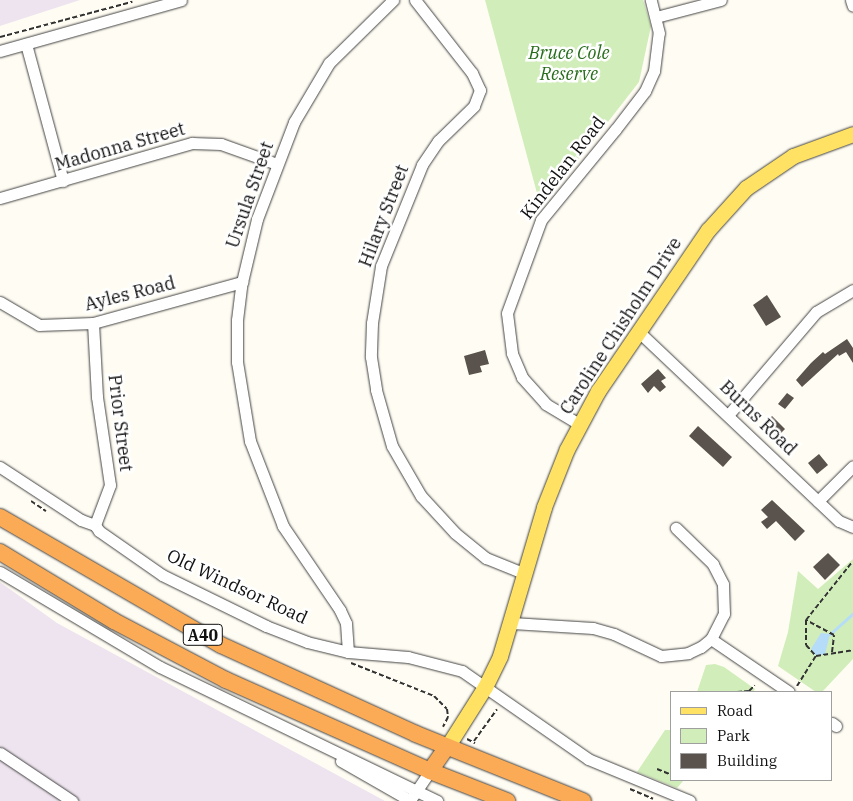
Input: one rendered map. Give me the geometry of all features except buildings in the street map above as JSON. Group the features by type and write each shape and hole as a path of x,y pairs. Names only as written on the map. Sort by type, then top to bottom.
{"highway":[{"name":"A40","path":"0,517 221,645 448,747 584,801"},
{"name":"A40","path":"0,552 114,620 226,680 430,771 507,801"},
{"name":"Caroline Chisholm Drive","path":"430,771 448,747"}],"main road":[{"name":"Caroline Chisholm Drive","path":"448,747 486,687 512,623 523,573 544,507 579,424 639,332 708,230 746,188 793,156 853,134"}],"street":[{"path":"0,51 181,0"},
{"name":"Ursula Street","path":"348,652 346,623 340,610 283,526 250,441 238,362 237,320 242,282 256,219 277,164 310,91 329,63 393,0"},
{"name":"Hilary Street","path":"415,0 472,73 480,90 474,106 438,141 422,165 381,266 372,323 371,357 376,390 392,446 421,496 455,533 486,558 523,573"},
{"name":"Kindelan Road","path":"579,424 546,404 522,377 512,353 507,313 541,220 645,91 657,56 656,17 652,0"},
{"path":"656,17 721,0"},
{"path":"851,0 853,6"},
{"path":"26,44 64,181"},
{"name":"Madonna Street","path":"0,198 192,143 221,144 277,164"},
{"name":"Ayles Road","path":"0,302 38,325 93,324 242,282"},
{"path":"729,414 816,312 853,290"},
{"name":"Prior Street","path":"93,324 97,396 110,485 95,525"},
{"name":"Burns Road","path":"639,332 729,414 839,521 853,527"},
{"path":"818,501 853,466"},
{"name":"Old Windsor Road","path":"0,467 81,520 95,525 99,531 162,575 266,626 307,642 348,652 408,657 441,664 469,674 588,759 690,801"},
{"path":"512,623 593,628 661,656 688,653 711,639 724,614 723,584 712,564 676,528"},
{"path":"0,572 160,666 310,742 437,801"},
{"path":"711,639 788,691"},
{"path":"310,742 410,801 430,771"},
{"path":"0,753 72,801"}],"path":[{"path":"0,37 132,1 135,12"},
{"path":"816,656 806,645 806,620 853,561"},
{"path":"806,620 834,635 832,652"},
{"path":"794,691 816,656 853,650"},
{"path":"749,691 755,685"},
{"path":"657,769 670,774"}],"shaded area":[{"path":"0,0 80,0 0,26"},
{"path":"0,582 57,623 385,801 0,801"}],"green space":[{"name":"Bruce Cole Reserve","path":"485,0 643,0 651,26 639,82 541,208"},
{"path":"853,559 853,659 823,691 815,691 778,666 788,632 798,571 818,589"},
{"path":"715,664 724,667 755,689 754,691 697,691 706,665"},
{"path":"665,730 670,730 670,781 683,781 677,788 637,772"}],"water":[{"path":"821,633 830,634 825,654 816,656 811,649"}],"waterway":[{"path":"830,634 853,613"}]}
